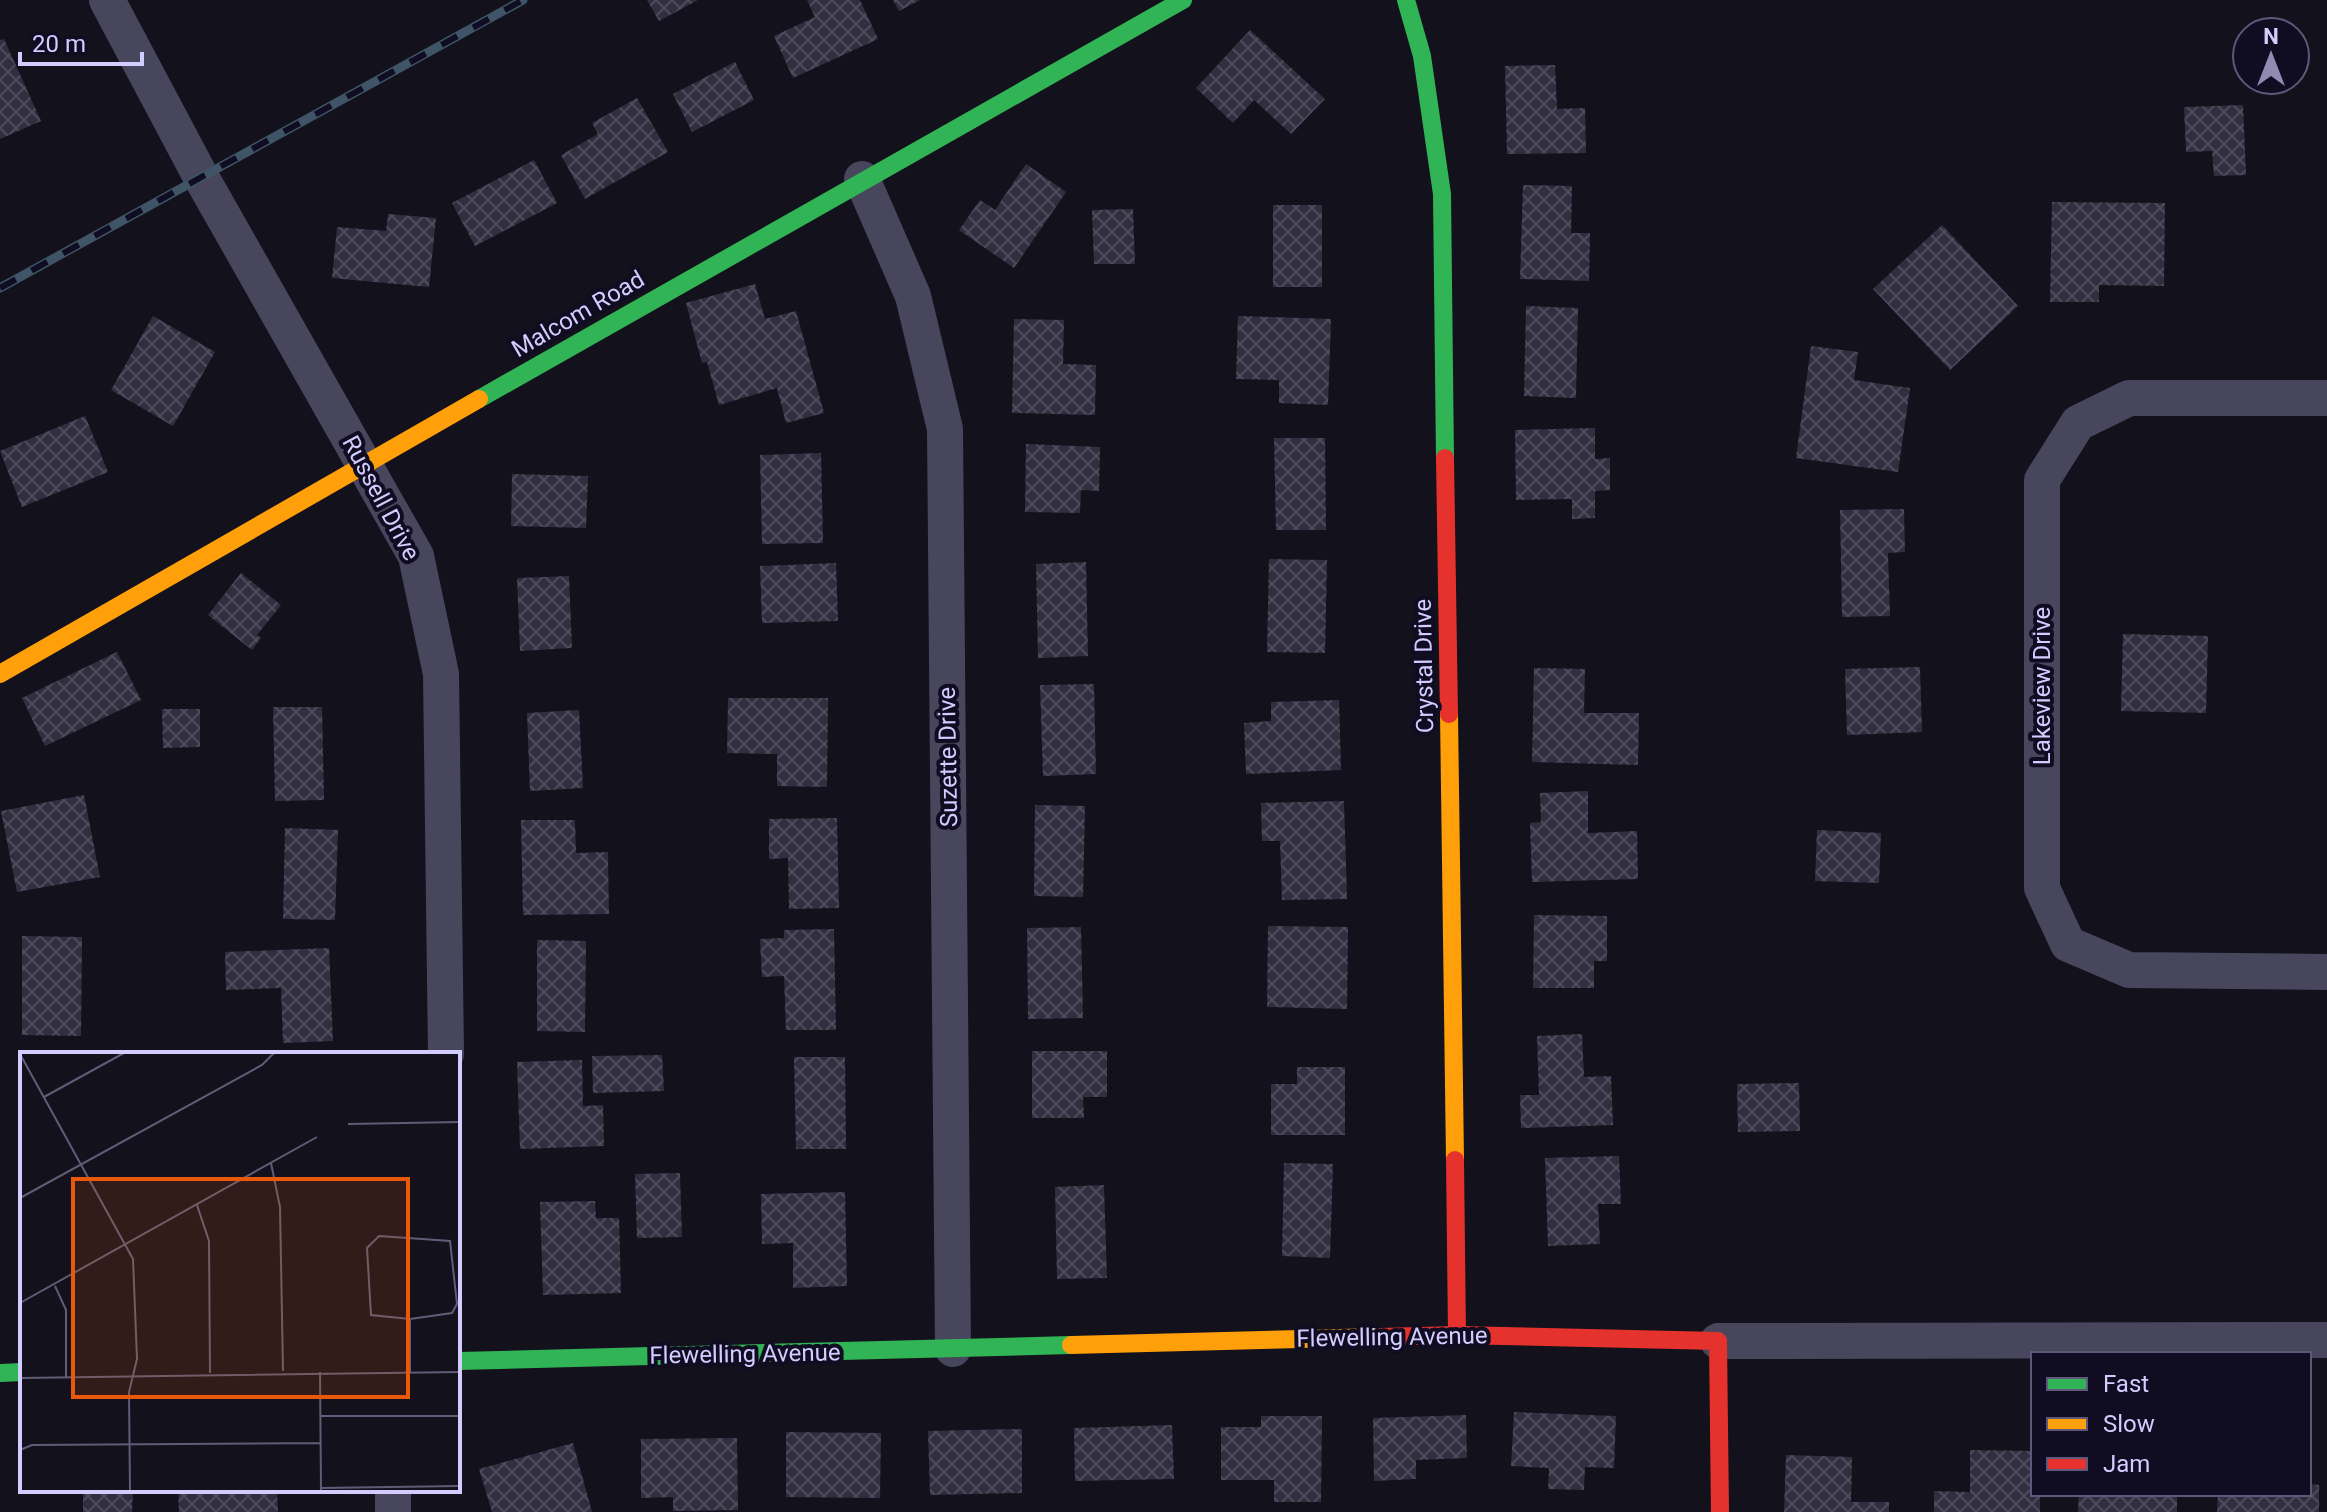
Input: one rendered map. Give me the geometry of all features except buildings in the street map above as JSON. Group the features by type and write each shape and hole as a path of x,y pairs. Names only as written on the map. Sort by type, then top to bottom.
{"street":[{"name":"Russell Drive","path":"107,0 201,177 416,556 441,674 446,1052"},
{"name":"Malcom Road","path":"0,674 862,179 1183,0"},
{"name":"Crystal Drive","path":"1406,0 1422,56 1442,194 1457,1335"},
{"name":"Suzette Drive","path":"862,179 913,296 945,429 953,1349"},
{"name":"Lakeview Drive","path":"2327,398 2129,398 2078,423 2042,480 2042,888 2068,944 2129,970 2327,972"},
{"name":"Flewelling Avenue","path":"460,1361 1457,1335 1718,1341 2327,1340"},
{"path":"1718,1341 1720,1512"},
{"path":"0,1373 20,1372"}],"railway":[{"path":"0,288 523,0"}],"traffic: fast":[{"path":"479,399 1183,0"},
{"path":"1406,0 1422,56 1442,194 1445,458"},
{"path":"460,1361 1071,1345"},
{"path":"0,1373 20,1372"}],"traffic: slow":[{"path":"0,674 479,399"},
{"path":"1449,714 1455,1160"},
{"path":"1071,1345 1380,1337"}],"traffic: jam":[{"path":"1445,458 1449,714"},
{"path":"1455,1160 1457,1335"},
{"path":"1380,1337 1457,1335 1718,1341 1720,1512"}]}
